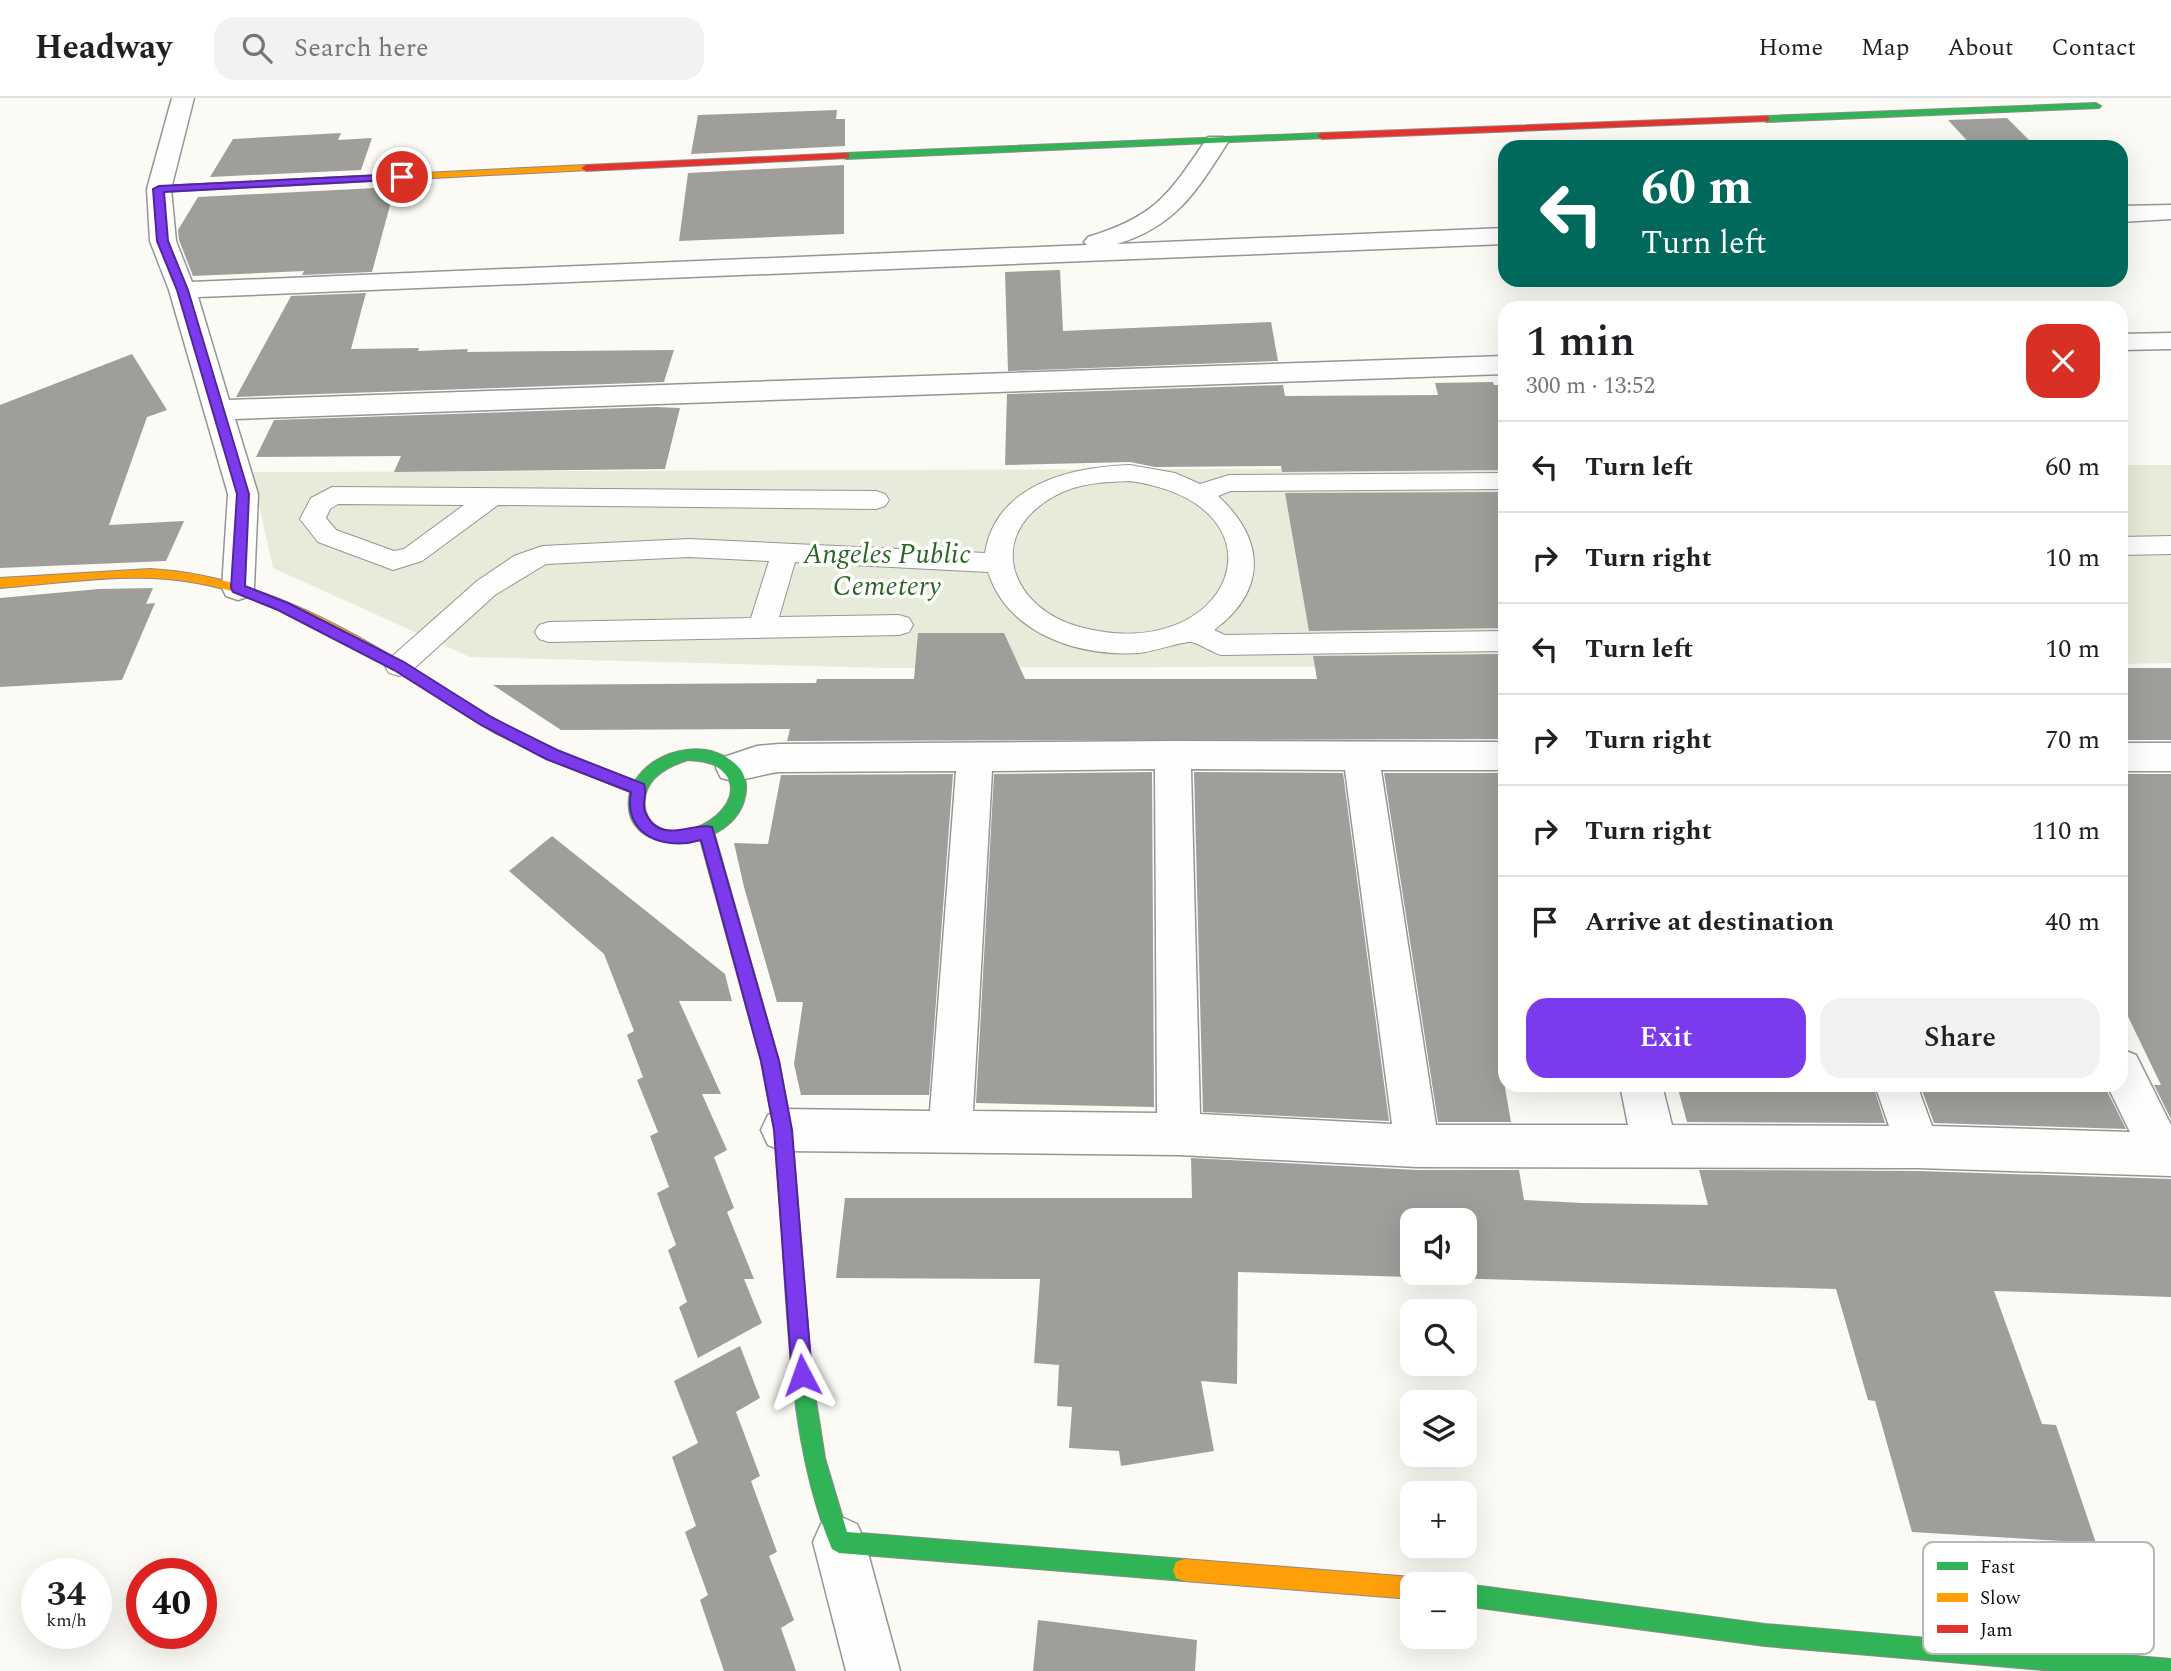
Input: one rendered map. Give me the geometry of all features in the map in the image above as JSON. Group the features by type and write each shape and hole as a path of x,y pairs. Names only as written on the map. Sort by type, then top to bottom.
{"street":[{"path":"183,98 159,189 163,241 182,290 243,494 238,588"},
{"path":"159,189 943,151 2096,106"},
{"path":"1053,253 1122,235 1158,218 1180,199 1216,142"},
{"path":"2128,214 2171,212"},
{"path":"182,290 1498,236"},
{"path":"2128,342 2171,341"},
{"path":"218,410 1498,365"},
{"path":"0,583 143,575 198,578 238,588 283,606 399,666 486,721 552,754 639,789"},
{"path":"688,754 714,757 734,768 741,789 738,803 729,817 706,832 686,838 668,837 652,831 641,821 635,808 639,789 647,775 661,764 688,754"},
{"path":"1173,755 1179,1134"},
{"path":"734,768 757,760 779,758 1498,756"},
{"path":"1362,757 1417,1146"},
{"path":"2128,757 2171,757"},
{"path":"950,1133 975,758"},
{"path":"706,832 770,1061 783,1130 802,1375 816,1458 873,1671"},
{"path":"783,1130 1179,1134 1417,1146 1918,1147 2167,1155 2128,1082"},
{"path":"1644,1092 1656,1147"},
{"path":"1898,1092 1918,1147"},
{"path":"839,1542 1400,1587"},
{"path":"1477,1597 1765,1635 1923,1649"},
{"path":"1985,1654 2171,1670"}],"lane":[{"path":"1130,473 1169,480 1199,494 1223,513 1238,537 1243,562 1237,588 1219,612 1191,630 1152,642 1109,644 1067,635 1032,617 1009,591 998,563 1003,533 1022,507 1052,487 1089,475 1130,473"},
{"path":"1199,494 1229,483 1498,479"},
{"path":"492,497 413,555 393,561 327,536 313,519 320,504 332,495 876,500"},
{"path":"689,548 701,500"},
{"path":"2128,545 2171,545"},
{"path":"399,666 464,608 523,562 542,555 689,548 784,555 998,563"},
{"path":"762,628 784,555"},
{"path":"549,632 899,625"},
{"path":"1191,630 1221,645 1498,641"}],"green space":[{"path":"2128,465 2171,465 2171,663 2128,664"},
{"name":"Angeles Public Cemetery","path":"1498,468 1498,666 884,668 470,657 273,568 252,472"}],"building":[{"path":"837,110 836,119 845,119 845,146 691,154 698,115"},
{"path":"2007,118 2029,140 1967,140 1948,120"},
{"path":"341,133 338,140 372,138 361,170 210,177 233,139"},
{"path":"844,165 844,234 679,241 688,173"},
{"path":"395,187 372,272 302,275 304,271 193,276 179,240 178,230 198,197"},
{"path":"1060,270 1063,331 1271,322 1278,361 1008,371 1005,272"},
{"path":"366,293 351,349 468,349 467,352 674,350 664,382 236,397 291,296"},
{"path":"132,354 167,410 147,417 109,525 184,521 166,561 0,568 0,405"},
{"path":"1493,382 1498,385 1498,470 1282,472 1281,466 1155,467 1130,462 1005,465 1007,394 1283,385 1285,396 1438,395 1435,383"},
{"path":"680,408 665,469 394,472 401,456 256,457 274,420"},
{"path":"1498,492 1498,628 1309,631 1285,493"},
{"path":"153,588 146,604 155,603 122,680 0,687 0,598 99,589"},
{"path":"918,633 1004,633 1025,679 1317,679 1313,656 1498,654 1498,739 787,741 790,729 561,730 493,685 816,683 817,679 914,679"},
{"path":"2128,668 2171,668 2171,740 2128,740"},
{"path":"1152,772 1154,1107 976,1103 994,774"},
{"path":"1194,772 1343,773 1389,1121 1203,1112"},
{"path":"1384,773 1498,773 1498,1092 1506,1092 1511,1122 1438,1122"},
{"path":"953,774 929,1095 801,1095 794,1064 803,1002 777,1002 734,843 768,844 781,775"},
{"path":"2128,774 2171,774 2171,1119 2154,1085 2161,1085 2128,1017"},
{"path":"552,836 725,974 732,1001 679,1001 721,1094 702,1094 727,1150 714,1157 734,1208 727,1212 754,1279 744,1279 762,1323 698,1358 679,1307 687,1302 668,1250 676,1245 657,1193 669,1187 650,1136 658,1132 637,1080 643,1077 627,1035 634,1031 604,954 509,871"},
{"path":"1679,1092 1875,1092 1885,1123 1687,1122"},
{"path":"1923,1092 2108,1092 2126,1129 1934,1123"},
{"path":"1191,1158 1417,1170 1519,1170 1524,1200 1582,1203 1708,1205 1699,1170 1918,1171 2171,1179 2171,1297 1994,1291 2042,1424 2056,1425 2096,1542 1912,1532 1875,1401 1868,1400 1836,1289 1477,1279 1477,1208 1400,1208 1400,1277 1238,1272 1237,1384 1201,1381 1214,1451 1121,1466 1119,1451 1069,1448 1072,1407 1057,1406 1059,1365 1034,1363 1040,1279 836,1278 845,1198 1192,1198"},
{"path":"740,1346 760,1398 736,1412 760,1476 751,1481 777,1552 769,1556 794,1620 781,1628 796,1671 724,1671 700,1600 708,1595 685,1532 696,1526 672,1457 698,1443 674,1381"},
{"path":"1038,1620 1197,1640 1195,1671 1033,1671"}],"traffic: fast":[{"path":"1766,119 2096,106"},
{"path":"846,156 1322,136"},
{"path":"500,729 560,758 639,789"},
{"path":"688,754 720,761 735,774 740,790 735,805 724,819 707,830 688,837 669,837 650,830 643,822 638,810 639,787 651,772 688,754"},
{"path":"790,1219 802,1375 815,1458 839,1542 1184,1570"},
{"path":"1477,1597 1765,1635 1923,1649"},
{"path":"1985,1654 2171,1670"}],"traffic: slow":[{"path":"159,189 586,168"},
{"path":"0,583 150,574 197,578 238,588 278,602 354,640 500,729"},
{"path":"1184,1570 1400,1587"}],"traffic: jam":[{"path":"1322,136 1766,119"},
{"path":"586,168 846,156"},
{"path":"706,832 770,1061 783,1130 790,1219"}],"route":[{"path":"402,177 159,189 163,241 182,290 243,494 238,588 283,606 399,666 486,721 552,754 639,789 635,808 641,821 652,831 668,837 686,838 706,832 770,1061 783,1130 802,1375"}]}
